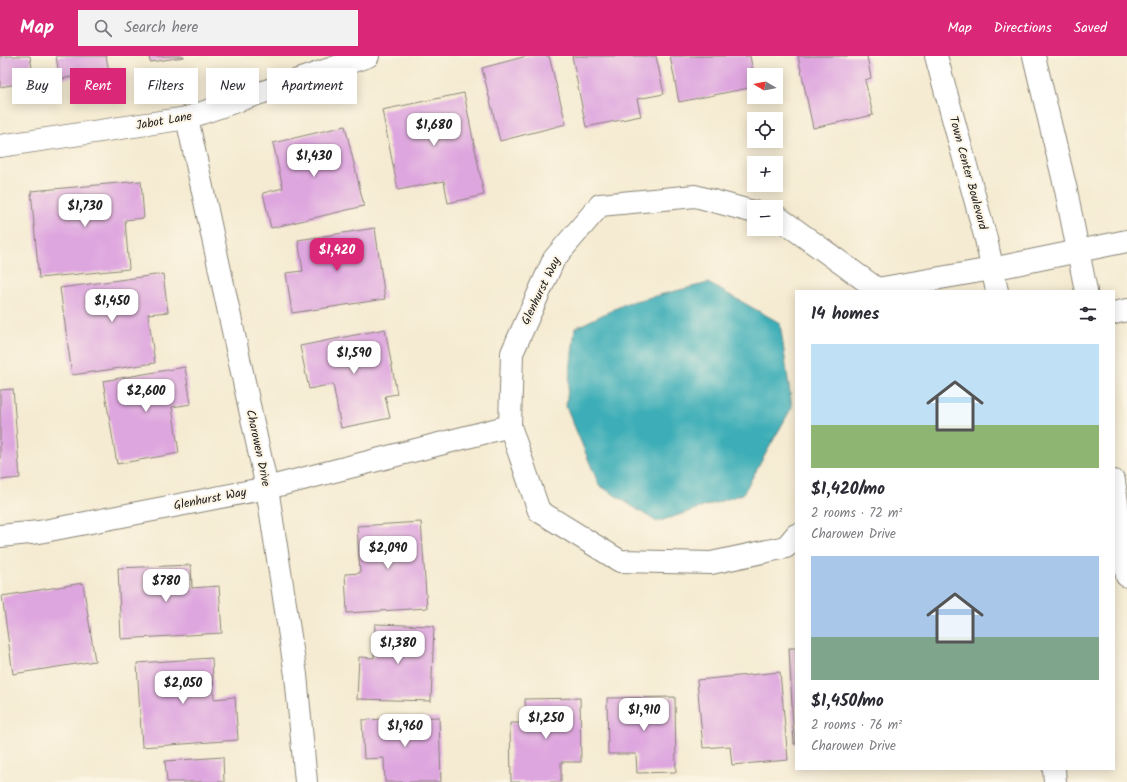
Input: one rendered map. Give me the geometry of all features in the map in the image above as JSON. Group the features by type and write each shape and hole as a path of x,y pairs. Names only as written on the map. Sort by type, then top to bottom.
{"street":[{"name":"Jabot Lane","path":"0,146 186,118 368,56"},
{"name":"Town Center Boulevard","path":"936,56 980,218 997,290"},
{"path":"1034,56 1066,190 1086,290"},
{"name":"Charowen Drive","path":"186,118 266,488 296,675 306,782"},
{"name":"Glenhurst Way","path":"747,210 695,196 600,205 554,259 512,353 510,426 539,511 620,561 711,563 786,547 795,536"},
{"path":"783,221 878,289 992,269 1127,242"},
{"path":"1115,312 1127,310"},
{"name":"Glenhurst Way","path":"0,536 39,532 266,488 510,426"},
{"path":"1115,488 1127,576"},
{"path":"1054,770 1055,782"}],"water":[{"path":"708,283 780,323 792,407 743,494 657,522 599,485 566,406 575,328 627,303"}],"building":[{"path":"0,56 30,56 32,68 12,68 12,85 0,87"},
{"path":"56,56 106,56 108,68 70,68 70,77 62,79 62,68 58,68"},
{"path":"149,56 184,56 184,57 150,62"},
{"path":"527,56 549,56 566,124 500,141 482,68"},
{"path":"572,56 656,56 664,94 637,99 641,116 586,127"},
{"path":"670,56 750,56 752,68 747,68 747,88 679,102"},
{"path":"798,56 867,56 871,78 865,80 873,115 813,128"},
{"path":"464,93 484,195 448,203 444,181 398,190 382,110"},
{"path":"345,126 364,206 271,228 263,193 283,188 273,143"},
{"path":"141,181 144,218 125,220 129,269 39,278 31,191"},
{"path":"375,228 385,299 292,313 286,273 303,271 298,240"},
{"path":"163,274 168,312 148,314 155,363 72,375 60,288"},
{"path":"385,329 397,394 385,396 390,418 341,428 333,384 309,389 300,346"},
{"path":"185,367 191,404 172,407 179,453 117,464 103,381"},
{"path":"13,389 20,478 0,480 0,390"},
{"path":"421,522 427,608 347,613 345,574 360,573 357,526"},
{"path":"191,565 192,588 219,586 222,633 121,639 118,568"},
{"path":"83,583 95,661 13,674 2,596"},
{"path":"375,624 434,626 431,701 357,699 359,657 374,658"},
{"path":"789,648 795,648 794,744"},
{"path":"212,658 214,699 235,697 238,740 142,747 137,663"},
{"path":"780,672 788,760 732,765 730,746 703,748 697,680"},
{"path":"675,697 676,772 637,773 636,754 608,754 607,698"},
{"path":"580,698 581,762 561,762 561,782 511,782 510,723 526,723 525,699"},
{"path":"439,717 441,782 385,782 384,758 364,759 362,720"},
{"path":"223,757 224,782 167,782 165,761"}]}
